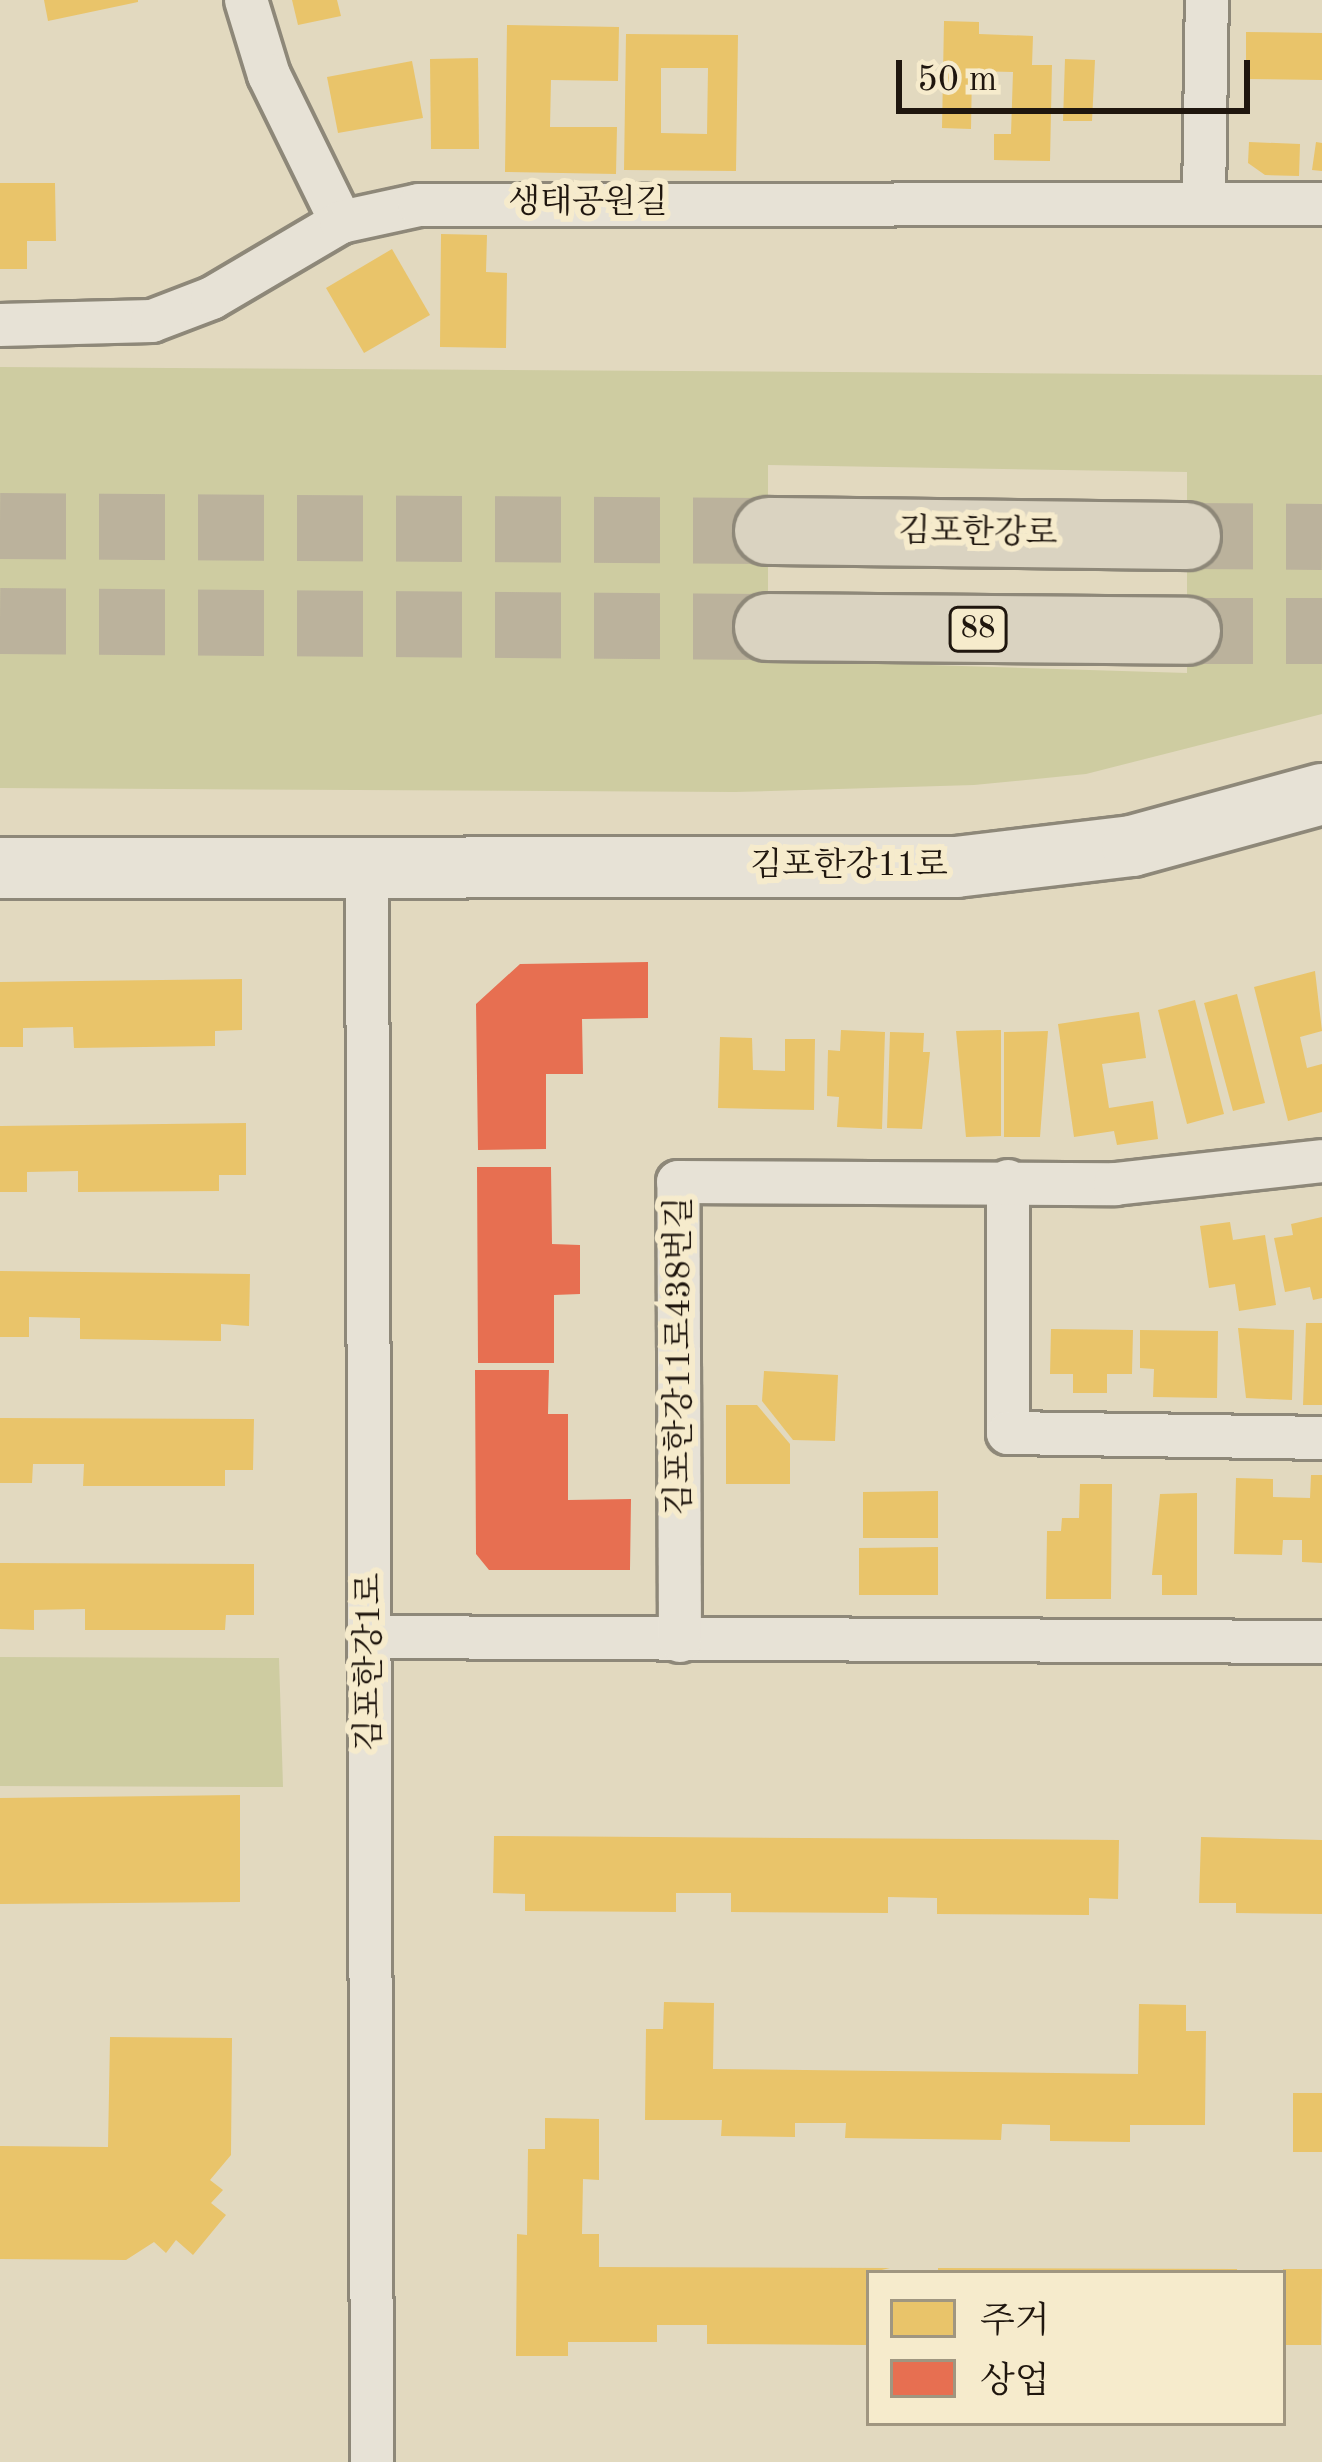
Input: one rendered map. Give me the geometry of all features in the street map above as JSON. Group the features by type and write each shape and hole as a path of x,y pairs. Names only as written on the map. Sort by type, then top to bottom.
{"highway":[{"name":"김포한강로","path":"768,532 1187,536"},
{"name":"88","path":"768,627 1187,631"}],"main road":[{"name":"김포한강11로","path":"0,868 368,862 956,867 1132,846 1322,794"},
{"name":"김포한강11로","path":"0,846 223,846 368,862"}],"street":[{"path":"245,0 269,75 341,222"},
{"path":"1204,203 1207,0"},
{"name":"생태공원길","path":"0,325 114,324 180,313 341,222 419,205 1322,204"},
{"name":"김포한강1로","path":"368,862 372,2462"},
{"name":"김포한강11로438번길","path":"680,1641 679,1182 1196,1180 1322,1161"},
{"path":"1008,1181 1008,1433 1322,1438"},
{"path":"371,1637 1322,1642"}],"shaded area":[{"path":"0,367 1322,375 1322,714 1086,774 974,785 735,792 0,788","holes":["768,465 1187,472 1187,673 768,660"]},
{"path":"0,1657 279,1658 283,1787 0,1786"}],"building: 주거":[{"path":"44,0 138,0 138,2 48,21"},
{"path":"292,0 337,0 341,16 298,25"},
{"path":"944,21 979,22 979,34 1033,36 1032,65 1052,65 1050,161 994,160 994,134 1011,134 1013,72 972,71 971,129 942,128"},
{"path":"507,25 619,27 618,81 551,80 550,127 617,127 616,174 505,172"},
{"path":"1246,32 1322,33 1322,80 1246,79"},
{"path":"626,34 738,35 736,171 624,170","holes":["661,68 708,68 707,134 661,133"]},
{"path":"478,58 479,149 431,149 430,59"},
{"path":"1065,59 1095,60 1092,121 1063,121"},
{"path":"412,61 423,118 338,133 327,77"},
{"path":"1249,142 1300,144 1299,176 1265,175 1248,163"},
{"path":"1316,142 1322,143 1322,171 1312,170"},
{"path":"0,183 55,183 56,241 27,241 27,269 0,269"},
{"path":"441,234 487,235 486,272 507,273 506,348 440,347"},
{"path":"392,249 430,315 364,353 326,288"},
{"path":"1315,971 1322,1031 1300,1037 1307,1068 1322,1064 1322,1112 1288,1121 1254,987"},
{"path":"242,979 242,1030 215,1031 215,1046 74,1048 73,1027 23,1028 23,1047 0,1047 0,982"},
{"path":"1237,994 1265,1103 1233,1111 1204,1003"},
{"path":"1195,1000 1224,1114 1187,1124 1158,1010"},
{"path":"1139,1012 1146,1058 1102,1064 1109,1108 1153,1101 1158,1139 1117,1145 1114,1131 1074,1137 1058,1024"},
{"path":"841,1030 885,1032 882,1129 837,1127 839,1097 827,1096 828,1050 840,1051"},
{"path":"1001,1030 1001,1136 966,1137 956,1031"},
{"path":"1048,1031 1040,1137 1004,1137 1004,1032"},
{"path":"890,1032 924,1033 923,1052 930,1052 922,1129 887,1128"},
{"path":"720,1037 752,1038 753,1070 785,1071 785,1039 815,1039 814,1110 718,1108"},
{"path":"246,1123 246,1175 219,1175 219,1191 78,1192 78,1171 27,1172 27,1192 0,1192 0,1126"},
{"path":"1322,1217 1322,1298 1313,1300 1310,1287 1285,1292 1274,1238 1293,1235 1291,1224"},
{"path":"1230,1222 1233,1240 1265,1235 1276,1305 1239,1311 1235,1284 1209,1288 1200,1226"},
{"path":"0,1271 250,1274 249,1326 221,1324 221,1341 80,1339 80,1318 29,1317 29,1337 0,1337"},
{"path":"1306,1323 1322,1323 1322,1405 1303,1405"},
{"path":"1238,1328 1294,1330 1292,1400 1246,1398"},
{"path":"1051,1329 1133,1330 1132,1374 1107,1374 1107,1393 1073,1393 1073,1374 1050,1374"},
{"path":"1140,1330 1218,1331 1217,1398 1153,1397 1154,1369 1140,1368"},
{"path":"764,1371 838,1375 835,1441 793,1440 762,1401"},
{"path":"726,1405 757,1405 790,1444 790,1484 726,1484"},
{"path":"0,1418 254,1419 253,1470 225,1470 225,1486 83,1486 84,1464 33,1464 32,1483 0,1483"},
{"path":"1311,1475 1322,1475 1322,1563 1302,1562 1302,1540 1283,1540 1282,1555 1234,1554 1236,1478 1273,1479 1273,1497 1310,1498"},
{"path":"1080,1484 1112,1484 1111,1599 1046,1599 1047,1531 1061,1531 1062,1518 1079,1518"},
{"path":"938,1491 938,1538 863,1538 863,1492"},
{"path":"1197,1493 1197,1595 1162,1595 1162,1575 1152,1575 1160,1494"},
{"path":"938,1547 938,1595 859,1595 859,1548"},
{"path":"0,1563 254,1564 254,1615 226,1615 225,1630 85,1630 85,1609 34,1610 34,1630 0,1629"},
{"path":"240,1795 240,1902 0,1904 0,1798"},
{"path":"494,1836 1119,1840 1118,1899 1089,1898 1089,1915 937,1914 937,1898 888,1897 888,1913 731,1912 731,1893 676,1893 676,1912 525,1911 525,1894 493,1893"},
{"path":"1201,1837 1322,1840 1322,1914 1236,1913 1236,1903 1199,1903"},
{"path":"664,2002 714,2003 713,2069 1138,2074 1139,2004 1186,2005 1186,2031 1206,2031 1205,2125 1130,2125 1130,2142 1050,2141 1050,2125 1002,2124 1001,2140 845,2138 846,2123 795,2123 795,2137 721,2136 722,2120 645,2120 646,2029 663,2029"},
{"path":"110,2037 232,2038 231,2155 210,2180 223,2190 211,2203 226,2215 193,2255 176,2240 166,2253 154,2242 126,2260 0,2259 0,2146 108,2147"},
{"path":"1293,2093 1322,2093 1322,2152 1293,2152"},
{"path":"545,2118 599,2119 599,2180 583,2179 582,2234 599,2234 599,2267 890,2268 866,2270 866,2345 707,2344 707,2325 657,2325 657,2342 568,2342 568,2356 516,2356 517,2234 527,2235 528,2149 545,2149"},
{"path":"938,2268 1237,2269 1237,2270"},
{"path":"1322,2269 1321,2345 1286,2345 1283,2270"}],"building: 상업":[{"path":"648,962 648,1018 582,1019 583,1074 546,1074 546,1149 478,1150 476,1004 520,964"},
{"path":"477,1167 551,1167 552,1244 580,1245 580,1294 554,1295 554,1363 478,1363"},
{"path":"475,1370 549,1370 548,1414 568,1414 568,1500 631,1499 630,1570 489,1570 476,1554"}],"tunnel":[{"path":"0,526 768,531"},
{"path":"1187,536 1322,537"},
{"path":"0,621 768,627"},
{"path":"1187,631 1322,631"}]}
